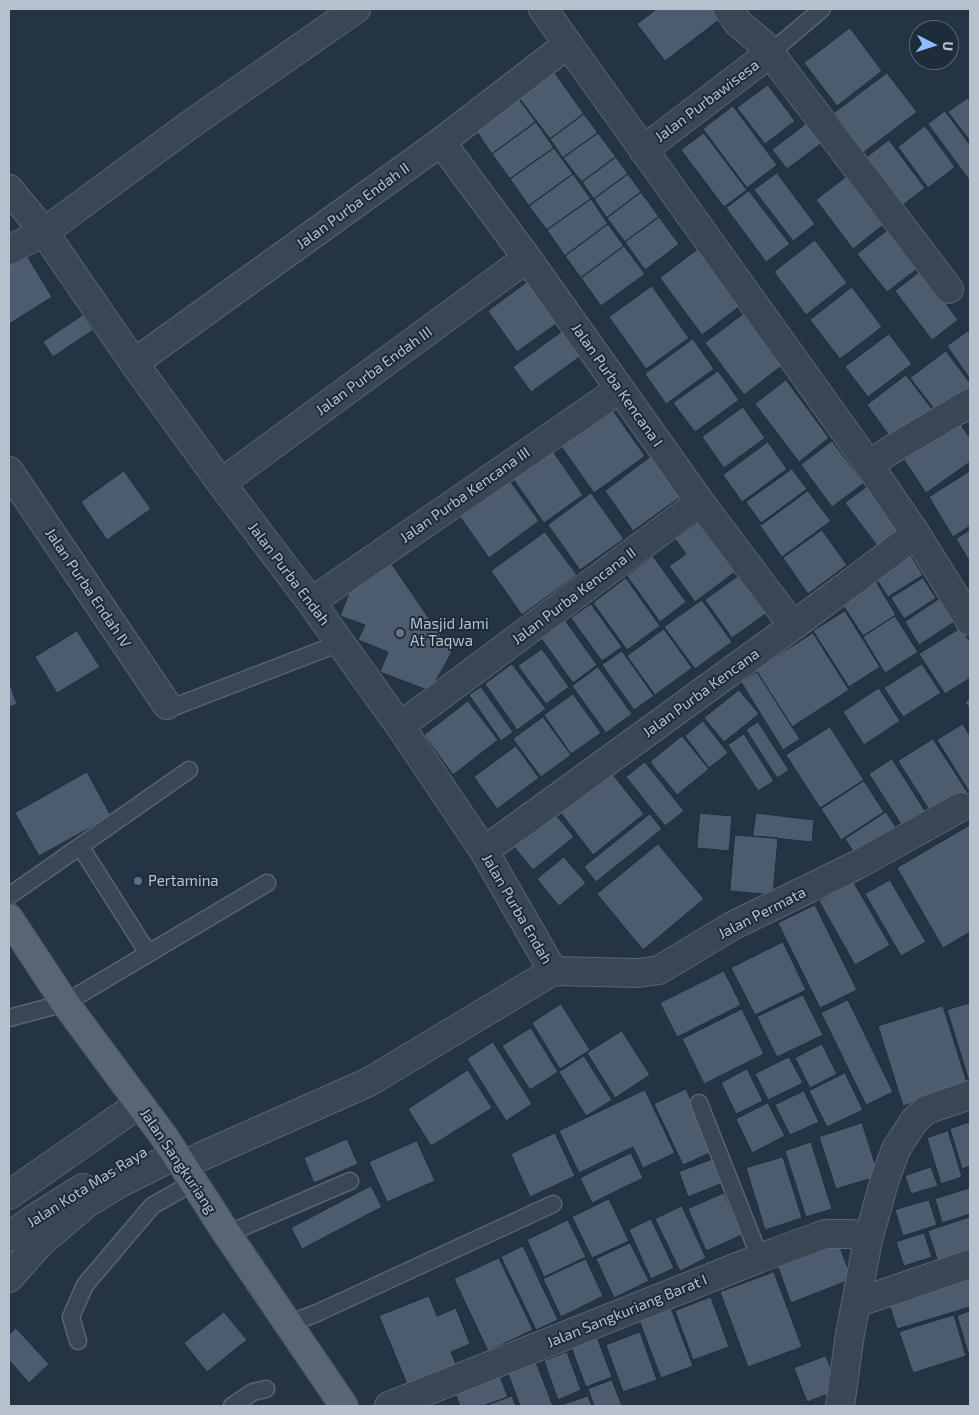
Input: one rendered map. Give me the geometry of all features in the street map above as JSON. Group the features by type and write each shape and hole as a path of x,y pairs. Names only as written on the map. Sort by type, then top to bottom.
{"main road":[{"name":"Jalan Sangkuriang","path":"9,918 65,1003 180,1160 227,1234 344,1406"}],"street":[{"path":"9,250 44,232 195,121 356,9"},
{"path":"543,9 868,465 916,534 970,621"},
{"path":"728,9 738,23 762,43 770,53 949,289"},
{"name":"Jalan Purba Endah II","path":"134,363 441,142 568,44"},
{"name":"Jalan Purbawisesa","path":"643,150 770,53"},
{"name":"Jalan Purba Kencana I","path":"441,142 527,258 700,502 793,626"},
{"name":"Jalan Purba Endah","path":"9,189 44,232 134,363 221,483 311,602 400,726 484,851 553,971"},
{"name":"Jalan Purba Endah III","path":"221,483 527,258"},
{"name":"Jalan Purba Kencana III","path":"311,602 620,389"},
{"path":"868,465 970,403"},
{"name":"Jalan Purba Endah IV","path":"9,471 167,705"},
{"name":"Jalan Purba Kencana II","path":"400,726 700,502"},
{"name":"Jalan Purba Kencana","path":"484,851 916,534"},
{"name":"Jalan Permata","path":"553,971 638,973 659,970 732,926 860,864 960,807"},
{"path":"9,1278 40,1243 87,1203 122,1182 180,1160 200,1157 368,1082 553,971"},
{"path":"840,1406 868,1240 896,1148 914,1121 926,1110 970,1095"},
{"path":"9,1195 139,1104"},
{"name":"Jalan Kota Mas Raya","path":"9,1237 39,1216 180,1160"},
{"name":"Jalan Sangkuriang Barat I","path":"389,1406 760,1258 826,1234 852,1234 868,1240"},
{"path":"856,1303 970,1264"}],"lane":[{"path":"770,53 822,9"},
{"path":"167,705 172,707 178,705 340,643"},
{"path":"9,896 189,770"},
{"path":"80,846 148,953"},
{"path":"9,1018 65,1003 267,883"},
{"path":"699,1103 760,1258"},
{"path":"78,1341 70,1317 85,1285 152,1206 180,1160"},
{"path":"227,1234 350,1181"},
{"path":"288,1324 317,1314 553,1204"},
{"path":"232,1406 253,1392 266,1389"}],"building":[{"path":"657,9 717,9 723,17 665,61 637,24"},
{"path":"850,28 882,71 837,106 804,63"},
{"path":"552,69 584,114 550,139 517,95"},
{"path":"887,73 917,112 863,153 834,113"},
{"path":"768,85 795,121 765,144 737,108"},
{"path":"518,98 536,122 492,154 475,129"},
{"path":"968,98 970,101 970,141 948,112"},
{"path":"733,106 777,165 747,188 703,129"},
{"path":"945,111 970,145 970,181 928,124"},
{"path":"584,114 598,133 563,158 550,139"},
{"path":"811,120 826,140 787,169 772,150"},
{"path":"536,122 554,148 510,179 492,154"},
{"path":"925,126 955,167 928,188 898,147"},
{"path":"598,133 616,157 582,182 563,158"},
{"path":"704,133 747,190 724,207 681,150"},
{"path":"889,140 925,188 903,205 867,157"},
{"path":"554,148 573,174 529,206 510,179"},
{"path":"616,157 628,174 594,199 582,182"},
{"path":"777,173 815,224 793,241 754,190"},
{"path":"573,174 591,199 547,230 529,206"},
{"path":"628,174 641,192 607,218 594,199"},
{"path":"850,174 887,222 853,249 816,200"},
{"path":"749,191 790,244 766,262 726,208"},
{"path":"641,192 659,217 625,242 607,218"},
{"path":"591,199 608,224 565,256 547,230"},
{"path":"659,217 679,244 645,270 625,242"},
{"path":"608,224 624,246 581,278 565,256"},
{"path":"888,230 917,269 887,292 857,254"},
{"path":"815,240 847,283 806,315 774,272"},
{"path":"624,246 645,274 601,306 581,278"},
{"path":"23,249 52,297 9,324 9,258"},
{"path":"698,249 740,306 702,335 660,278"},
{"path":"922,270 958,320 932,340 895,291"},
{"path":"530,280 560,321 517,352 488,311"},
{"path":"652,286 689,338 646,369 609,317"},
{"path":"852,287 882,327 840,359 810,320"},
{"path":"750,309 788,361 744,395 705,343"},
{"path":"83,315 93,330 53,357 43,342"},
{"path":"567,328 585,353 531,392 513,367"},
{"path":"968,331 970,334 970,379 947,346"},
{"path":"889,334 912,364 868,397 845,367"},
{"path":"693,339 714,369 666,404 645,374"},
{"path":"946,351 970,383 970,390 938,414 910,378"},
{"path":"718,371 739,400 695,432 673,403"},
{"path":"906,375 936,414 896,445 867,405"},
{"path":"786,380 829,438 799,462 755,404"},
{"path":"609,405 645,456 594,493 558,442"},
{"path":"743,407 765,438 724,468 702,437"},
{"path":"959,422 970,438 970,462 926,493 904,460"},
{"path":"832,441 864,483 832,507 801,465"},
{"path":"768,442 787,469 742,502 723,475"},
{"path":"550,447 583,495 544,523 511,476"},
{"path":"653,455 682,496 633,531 605,491"},
{"path":"792,469 807,489 761,523 746,502"},
{"path":"124,471 151,509 107,540 81,502"},
{"path":"970,471 970,526 953,537 929,497"},
{"path":"508,478 539,521 489,558 458,514"},
{"path":"868,486 901,529 878,547 845,503"},
{"path":"808,491 831,521 782,557 760,526"},
{"path":"591,493 624,539 580,570 548,525"},
{"path":"703,519 739,569 695,602 669,566 686,554 675,539"},
{"path":"822,530 847,565 808,594 783,558"},
{"path":"970,530 970,562 956,539"},
{"path":"545,532 577,575 522,615 491,571"},
{"path":"908,551 923,575 888,597 873,574"},
{"path":"653,556 686,602 660,622 627,576"},
{"name":"Masjid Jami At Taqwa","path":"389,560 452,652 430,691 380,672 388,652 358,640 365,625 340,616 351,588"},
{"path":"744,572 771,610 732,638 705,600"},
{"path":"626,578 660,626 627,650 593,603"},
{"path":"923,578 936,598 904,619 891,598"},
{"path":"875,580 896,615 863,636 841,602"},
{"path":"939,599 954,622 919,645 905,622"},
{"path":"702,600 732,642 695,669 664,627"},
{"path":"591,604 622,647 602,661 571,618"},
{"path":"845,611 880,667 849,687 813,631"},
{"path":"895,616 918,652 885,673 863,637"},
{"path":"565,620 597,665 573,683 540,637"},
{"path":"961,628 970,642 970,678 945,694 919,654"},
{"path":"664,629 692,668 655,695 627,656"},
{"path":"77,631 100,667 57,693 35,657"},
{"path":"813,633 849,690 792,727 756,670"},
{"path":"542,649 569,687 546,704 518,666"},
{"path":"622,651 654,696 634,710 602,665"},
{"path":"512,664 546,709 517,730 485,684"},
{"path":"922,664 941,693 903,717 884,688"},
{"path":"598,667 632,714 606,733 572,686"},
{"path":"757,672 800,739 783,750 741,682"},
{"path":"9,681 17,704 9,707"},
{"path":"481,687 513,732 501,741 469,695"},
{"path":"879,688 900,721 864,745 843,712"},
{"path":"739,690 759,714 724,742 704,718"},
{"path":"573,694 601,733 571,754 544,715"},
{"path":"970,699 970,710 965,702"},
{"path":"468,701 498,740 453,775 424,735"},
{"path":"543,717 571,755 541,777 513,739"},
{"path":"703,721 728,753 709,768 685,736"},
{"path":"758,722 789,770 777,778 746,730"},
{"path":"963,724 970,736 970,793 937,740"},
{"path":"830,727 864,780 820,808 786,755"},
{"path":"744,734 774,781 758,791 728,745"},
{"path":"682,736 709,769 677,795 650,762"},
{"path":"933,739 968,793 933,816 898,761"},
{"path":"516,746 539,778 497,809 474,777"},
{"path":"892,759 929,817 906,832 869,774"},
{"path":"645,762 684,811 665,826 626,777"},
{"path":"607,767 644,814 593,855 557,808"},
{"path":"87,772 111,816 39,856 15,813"},
{"path":"864,781 884,812 841,840 821,809"},
{"path":"552,810 574,837 533,870 511,843"},
{"path":"886,812 901,835 860,862 845,839"},
{"path":"700,813 732,816 729,851 697,848"},
{"path":"756,813 814,820 812,842 753,836"},
{"path":"650,814 662,829 596,882 584,867"},
{"path":"970,825 970,932 943,948 897,868"},
{"path":"735,835 778,838 773,895 730,891"},
{"path":"658,844 704,899 643,950 597,894"},
{"path":"564,857 586,883 559,906 537,879"},
{"path":"890,880 926,942 901,956 865,894"},
{"path":"853,881 890,945 855,965 819,901"},
{"path":"815,905 857,990 820,1008 778,923"},
{"path":"783,942 806,990 755,1015 731,968"},
{"path":"724,971 741,1005 677,1037 660,1003"},
{"path":"803,995 823,1035 777,1057 757,1017"},
{"path":"848,1000 893,1092 866,1105 821,1013"},
{"path":"970,1003 970,1080 969,1081 947,1010"},
{"path":"561,1004 590,1050 560,1069 532,1023"},
{"path":"943,1006 968,1086 903,1106 878,1026"},
{"path":"742,1009 764,1054 704,1084 682,1039"},
{"path":"531,1028 558,1072 530,1090 502,1046"},
{"path":"622,1031 650,1075 615,1098 587,1053"},
{"path":"493,1042 532,1104 506,1121 467,1059"},
{"path":"822,1044 837,1074 810,1088 795,1058"},
{"path":"584,1056 612,1100 586,1116 559,1072"},
{"path":"789,1057 803,1083 768,1100 755,1074"},
{"path":"747,1069 763,1101 736,1114 721,1083"},
{"path":"468,1070 492,1108 431,1146 408,1109"},
{"path":"845,1073 863,1110 827,1127 809,1091"},
{"path":"686,1089 714,1151 683,1165 654,1104"},
{"path":"645,1090 675,1153 643,1168 633,1147 579,1173 559,1131"},
{"path":"804,1091 819,1122 790,1135 775,1105"},
{"path":"768,1103 785,1136 752,1153 736,1119"},
{"path":"970,1122 970,1166 962,1169 950,1129"},
{"path":"862,1123 879,1176 836,1189 819,1137"},
{"path":"948,1131 962,1177 941,1184 927,1138"},
{"path":"555,1133 575,1176 530,1197 511,1154"},
{"path":"347,1139 358,1164 314,1183 304,1158"},
{"path":"417,1141 435,1181 387,1202 369,1162"},
{"path":"811,1142 832,1209 806,1217 785,1151"},
{"path":"631,1153 643,1178 592,1203 580,1178"},
{"path":"783,1157 802,1218 765,1230 746,1168"},
{"path":"713,1159 723,1183 688,1197 679,1172"},
{"path":"931,1167 938,1186 911,1194 905,1176"},
{"path":"371,1186 382,1207 302,1249 291,1228"},
{"path":"970,1188 970,1214 942,1223 935,1199"},
{"path":"724,1193 742,1235 706,1251 688,1209"},
{"path":"609,1199 629,1241 592,1258 572,1217"},
{"path":"929,1200 937,1225 903,1236 895,1210"},
{"path":"682,1206 706,1258 680,1271 655,1219"},
{"path":"970,1217 970,1251 938,1262 928,1231"},
{"path":"651,1219 674,1268 651,1279 629,1230"},
{"path":"568,1220 586,1257 544,1277 527,1240"},
{"path":"924,1233 932,1257 904,1266 896,1242"},
{"path":"838,1242 852,1279 791,1303 777,1265"},
{"path":"630,1243 649,1281 614,1298 596,1259"},
{"path":"523,1246 558,1320 536,1330 501,1257"},
{"path":"499,1258 533,1330 488,1351 454,1279"},
{"path":"586,1259 603,1296 561,1317 543,1279"},
{"path":"970,1270 970,1307 897,1329 887,1297"},
{"path":"774,1272 802,1347 748,1367 720,1292"},
{"path":"429,1296 437,1316 456,1308 470,1344 451,1352 456,1364 407,1384 379,1316"},
{"path":"711,1297 729,1347 693,1360 675,1311"},
{"path":"669,1303 693,1366 661,1378 637,1315"},
{"path":"970,1311 970,1359 957,1316"},
{"path":"224,1312 247,1340 207,1372 184,1343"},
{"path":"954,1315 966,1356 913,1373 899,1332"},
{"path":"16,1328 49,1364 29,1383 9,1360 9,1335"},
{"path":"640,1332 657,1380 623,1392 606,1345"},
{"path":"597,1337 612,1377 586,1387 571,1347"},
{"path":"567,1352 581,1390 558,1400 544,1361"},
{"path":"826,1356 839,1390 807,1402 794,1368"},
{"path":"534,1357 553,1406 520,1406 506,1368"},
{"path":"498,1371 508,1397 483,1406 460,1406 453,1388"},
{"path":"612,1380 622,1406 594,1406 588,1389"},
{"path":"512,1396 516,1406 485,1406"},
{"path":"588,1396 592,1406 559,1406"}],"place":[{"name":"Masjid Jami At Taqwa","path":"400,633"},
{"name":"Pertamina","path":"138,881"}]}
